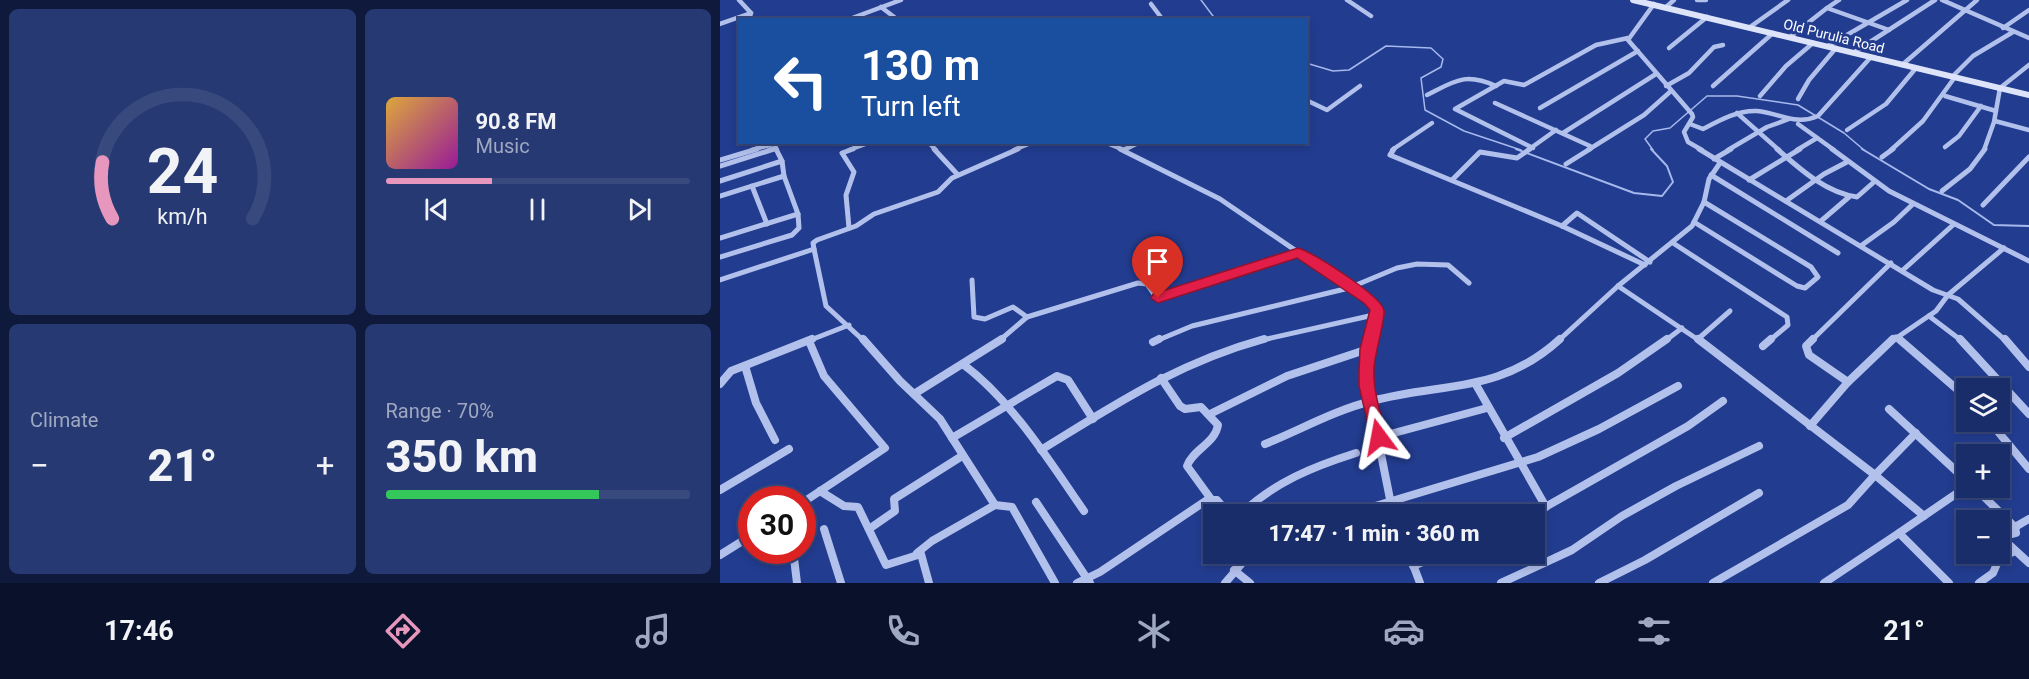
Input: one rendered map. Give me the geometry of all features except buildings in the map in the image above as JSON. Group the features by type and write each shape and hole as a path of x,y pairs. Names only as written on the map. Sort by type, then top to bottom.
{"main road":[{"name":"Old Purulia Road","path":"1633,0 2029,95"}],"street":[{"path":"739,0 751,13"},
{"path":"852,18 901,0"},
{"path":"1347,0 1371,16"},
{"path":"1666,7 1674,0"},
{"path":"1697,0 1706,0"},
{"path":"1750,27 1788,0"},
{"path":"1790,37 1839,0"},
{"path":"1828,46 1907,0"},
{"path":"1853,53 1935,0"},
{"path":"1942,0 2029,38"},
{"path":"1902,65 1977,0"},
{"path":"1151,4 1162,18"},
{"path":"1531,150 1456,111 1457,107 1505,81 1524,85 1596,45 1628,38 1654,4"},
{"path":"881,7 895,18"},
{"path":"1827,8 1889,30"},
{"path":"2004,28 2029,10"},
{"path":"750,18 751,13"},
{"path":"720,24 751,13"},
{"path":"1669,48 1707,17"},
{"path":"1882,157 1903,143 1945,96 1953,77 1973,56 2013,32"},
{"path":"1713,86 1773,33"},
{"path":"1628,38 1666,86 1690,111 1693,117 1684,132 1685,139 1717,161 1862,245 1933,290 1958,299 1999,333 2029,367"},
{"path":"1760,96 1786,66 1813,42"},
{"path":"1666,86 1689,73 1714,47 1723,45"},
{"path":"1798,99 1809,80 1836,48"},
{"path":"1540,108 1638,51"},
{"path":"1798,124 1818,116 1871,57"},
{"path":"1942,191 1980,160 1988,147 2000,88 2029,65"},
{"path":"1847,130 1886,104 1916,68"},
{"path":"1563,134 1656,74"},
{"path":"1427,95 1468,75 1479,77 1496,86"},
{"path":"1308,101 1327,110 1360,86"},
{"path":"1566,164 1590,146 1644,115 1671,91"},
{"path":"1945,96 1996,111"},
{"path":"1495,103 1590,146"},
{"path":"1945,147 1959,136 1981,106"},
{"path":"1690,124 1703,129 1737,113 1755,111 1790,119 1874,182 1953,225 2029,261"},
{"path":"1737,113 1815,180 1849,197"},
{"path":"1265,444 1371,401 1475,383 1504,376 1527,365 1545,353 1618,286 1673,243 1694,222 1704,202 1717,161 1760,131 1790,119"},
{"path":"1995,121 2029,130"},
{"path":"1432,123 1392,150 1390,154 1647,264"},
{"path":"1452,180 1480,152 1509,158 1522,156 1556,130"},
{"path":"1749,180 1785,155 1817,138"},
{"path":"720,160 772,144"},
{"path":"849,228 846,195 854,172 842,153 866,144"},
{"path":"930,144 958,176"},
{"path":"995,505 940,419 849,325 826,306 813,243 849,228 874,214 938,192 958,176 1029,144"},
{"path":"1109,144 1147,160 1220,199 1374,303 1378,314 1368,349 1366,379 1379,437 1390,504"},
{"path":"1124,150 1136,144"},
{"path":"720,166 776,148 798,214 800,228 796,233 720,257"},
{"path":"1983,205 2029,157"},
{"path":"720,181 782,161"},
{"path":"1786,201 1815,180 1847,162"},
{"path":"1711,175 1838,253"},
{"path":"720,196 784,176"},
{"path":"1821,221 1849,197 1861,195 1874,182"},
{"path":"752,186 767,224"},
{"path":"1694,222 1800,288 1805,288 1818,277 1817,272 1811,267 1704,202"},
{"path":"1862,245 1894,222 1913,204"},
{"path":"1562,226 1577,213 1647,264"},
{"path":"720,238 798,214"},
{"path":"1903,270 1925,253 1953,225"},
{"path":"1673,243 1787,317 1788,325 1763,346"},
{"path":"1810,426 1848,382 1896,337 1929,316 1948,295 2004,248"},
{"path":"720,280 814,249"},
{"path":"1142,283 1147,284 1156,297 1164,298 1239,270 1298,253"},
{"path":"1848,382 1809,355 1806,346 1891,263"},
{"path":"1153,342 1192,326 1349,288 1397,268 1417,264 1448,265 1469,283"},
{"path":"914,394 1004,338 1027,317 1142,283 1158,276 1164,298"},
{"path":"972,280 974,317 985,319 1014,307 1027,317"},
{"path":"1618,286 1698,339 1875,475 1924,516"},
{"path":"1698,339 1730,311"},
{"path":"1041,450 1161,378 1205,358 1304,328 1378,314"},
{"path":"1929,316 1964,342 2029,414"},
{"path":"720,384 727,374 849,325"},
{"path":"1504,438 1615,375 1657,348 1682,328"},
{"path":"1896,337 1956,388"},
{"path":"809,341 824,376 885,445 882,452 816,494"},
{"path":"1210,414 1284,375 1368,349"},
{"path":"964,365 981,378 1041,450 1084,511"},
{"path":"745,366 756,403 775,440"},
{"path":"952,438 1053,377 1062,376 1068,380 1093,419"},
{"path":"1161,378 1182,408 1199,404 1218,425 1219,430 1191,457 1187,466 1211,499 1220,504"},
{"path":"1475,383 1504,438 1546,507 1688,426 1723,401"},
{"path":"1375,504 1388,499 1447,488 1519,464 1605,426 1678,386"},
{"path":"1379,437 1487,408"},
{"path":"1889,409 1956,471"},
{"path":"1998,432 2029,469"},
{"path":"1713,583 1848,505 1916,433"},
{"path":"1501,583 1572,550 1640,506 1759,446"},
{"path":"720,490 789,450"},
{"path":"1252,504 1274,485 1295,473 1356,453"},
{"path":"869,529 895,512 894,499 963,456"},
{"path":"820,491 844,506 858,507 885,563 889,566 916,553 995,505 1012,507 1055,583"},
{"path":"1599,583 1645,560 1759,493"},
{"path":"1824,583 1956,494"},
{"path":"1985,498 2015,527 2016,533 2004,538 2029,563"},
{"path":"1077,583 1089,581 1211,499"},
{"path":"1036,502 1089,581"},
{"path":"2015,527 2029,519"},
{"path":"824,530 841,583"},
{"path":"1899,533 1949,583"},
{"path":"720,555 738,544"},
{"path":"1979,583 1994,573 1999,559 2015,551"},
{"path":"916,553 923,556 929,583"},
{"path":"795,564 797,583"},
{"path":"1225,583 1240,564"},
{"path":"1418,564 1413,566 1420,583"},
{"path":"1234,570 1250,583"}],"waterway":[{"path":"1201,0 1214,18"},
{"path":"1308,64 1333,71 1349,70 1386,46 1431,48 1443,59 1441,67 1421,78 1425,110 1464,131 1521,150"},
{"path":"1653,150 1645,139 1653,131 1670,128 1707,96 1737,96 1798,105 1844,133 1864,150"},
{"path":"1516,149 1634,193 1662,196 1673,182 1667,166 1651,149"},
{"path":"1862,149 1929,189 1958,200 1994,225 2029,226"}],"route":[{"path":"1158,298 1164,298 1239,270 1298,253 1374,303 1377,308 1378,314 1368,349 1366,372 1379,437"}]}
